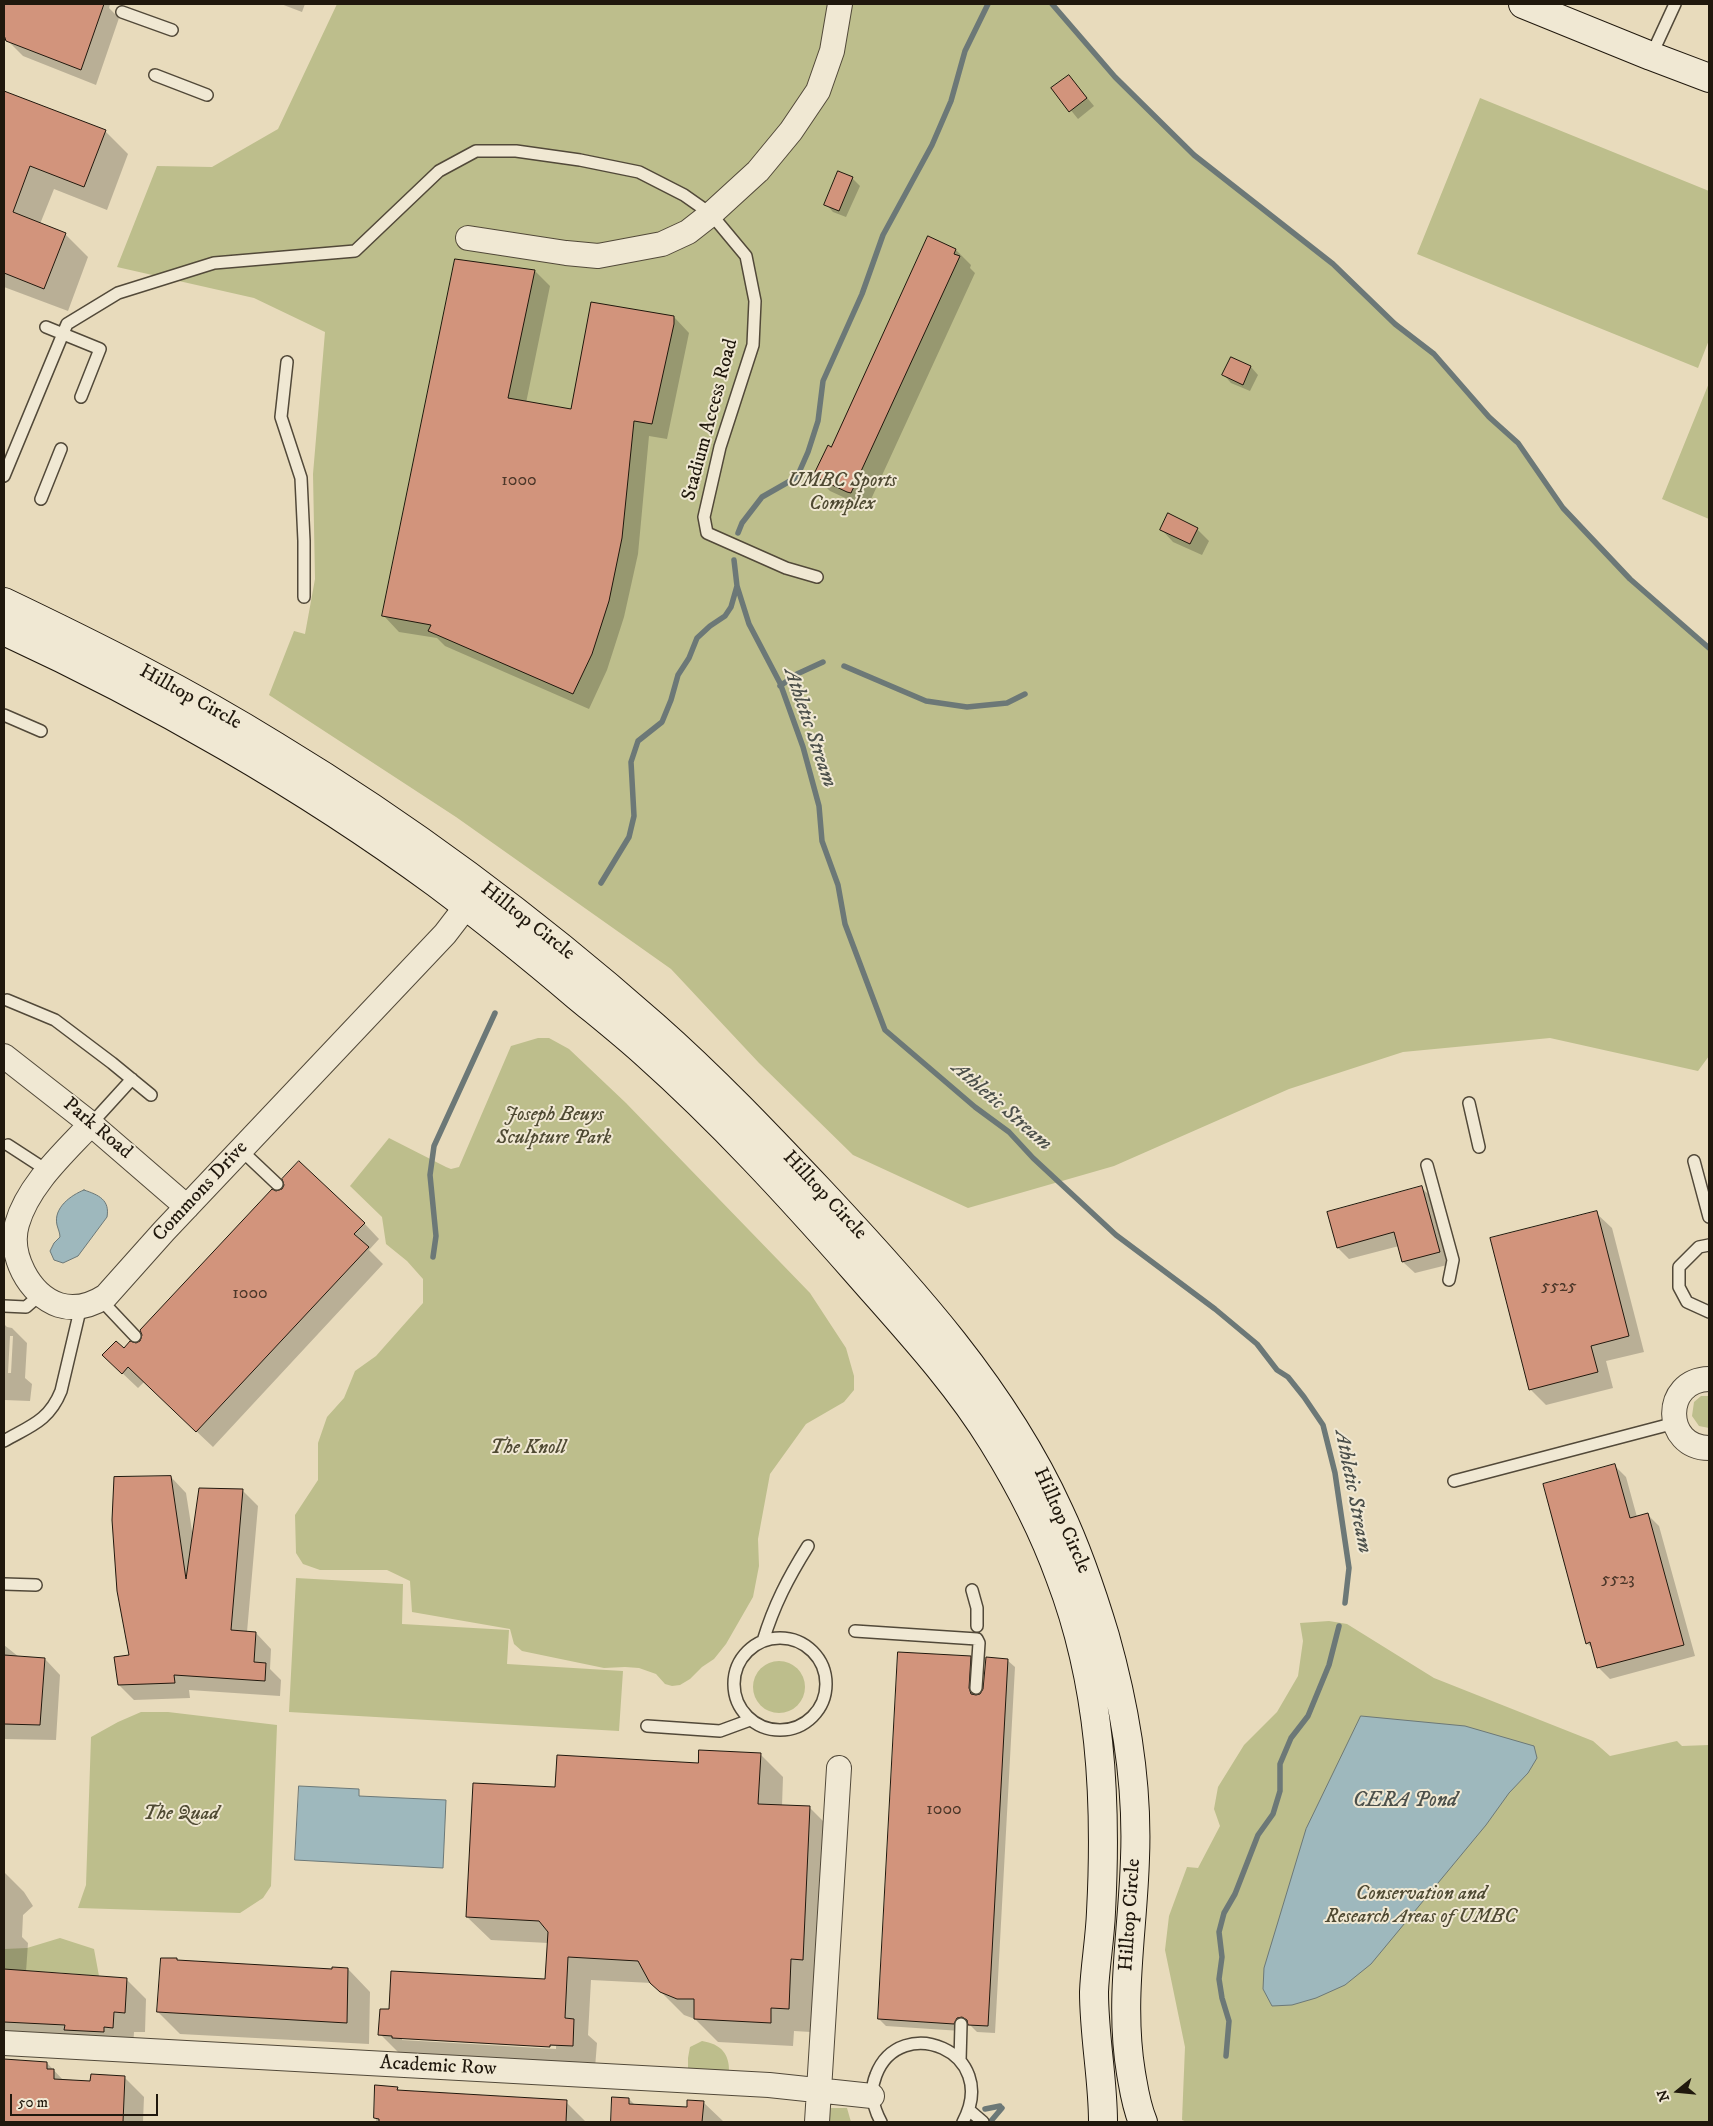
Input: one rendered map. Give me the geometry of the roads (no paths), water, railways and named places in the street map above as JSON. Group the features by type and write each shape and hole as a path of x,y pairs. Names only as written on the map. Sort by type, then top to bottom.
{"street":[{"path":"468,238 598,256 662,244 688,232 712,214 758,171 791,131 818,91 832,51 840,4"},
{"path":"1523,4 1709,78"},
{"name":"Hilltop Circle","path":"4,602 76,636 169,685 275,745 377,811 474,896 532,958 645,1052 710,1114 793,1199 919,1343 964,1401 993,1442 1036,1521 1061,1579 1082,1648 1094,1702 1102,1764 1104,1815 1101,1916 1094,1984 1094,2021 1103,2098 1103,2122"},
{"name":"Hilltop Circle","path":"4,631 64,658 258,766 364,834 474,896 580,964 654,1026 771,1139 881,1257 940,1327 995,1400 1040,1473 1059,1509 1084,1571 1106,1639 1119,1692 1130,1754 1135,1853 1125,1994 1126,2038 1137,2110 1143,2122"},
{"name":"Commons Drive","path":"90,1303 106,1296 187,1207 435,945 474,896"},
{"name":"Park Road","path":"4,1056 91,1124 187,1207"},
{"path":"90,1303 59,1305 41,1294 33,1286 22,1269 15,1249 16,1226 23,1206 48,1171 91,1124"},
{"path":"1709,1379 1700,1380 1687,1386 1678,1396 1674,1409 1675,1423 1679,1432 1687,1441 1696,1446 1709,1448"},
{"path":"817,2122 839,1768"},
{"name":"Academic Row","path":"4,2043 769,2085 872,2096"}],"lane":[{"path":"1651,56 1675,4"},
{"path":"122,12 172,30"},
{"path":"155,75 207,95"},
{"name":"Stadium Access Road","path":"4,476 67,324 118,293 214,264 355,251 439,171 476,151 516,152 571,158 639,172 684,195 712,214 746,256 755,301 753,345 720,447 704,517 707,533 786,568 817,577"},
{"path":"46,327 100,348 81,397"},
{"path":"287,362 281,417 301,478 304,597"},
{"path":"41,498 62,449"},
{"path":"4,716 41,731"},
{"path":"7,1000 55,1020 151,1095"},
{"path":"91,1124 132,1079"},
{"path":"1469,1103 1479,1147"},
{"path":"8,1145 48,1171"},
{"path":"241,1150 277,1184"},
{"path":"1694,1161 1709,1217"},
{"path":"1427,1166 1453,1260 1449,1280"},
{"path":"1709,1245 1698,1247 1679,1267 1678,1287 1687,1302 1709,1312"},
{"path":"4,1306 26,1307 41,1294"},
{"path":"4,1441 48,1414 56,1401 90,1303 135,1336"},
{"path":"1454,1481 1675,1423"},
{"path":"763,1641 783,1586 808,1546"},
{"path":"4,1584 36,1585"},
{"path":"972,1590 978,1608 977,1626"},
{"path":"854,1631 977,1639 979,1643 976,1688"},
{"path":"775,1638 799,1642 809,1649 823,1669 826,1681 825,1693 814,1715 805,1723 794,1728 771,1730 750,1720 736,1700 734,1689 734,1677 744,1655 763,1641 775,1638"},
{"path":"647,1726 720,1731 750,1720"},
{"path":"960,2061 961,2024"},
{"path":"881,2122 875,2111 872,2096 873,2082 878,2069 886,2058 898,2050 910,2045 924,2043 938,2046 950,2052 960,2061 967,2072 972,2098 963,2122"},
{"path":"969,2110 983,2122"}],"water":[{"path":"84,1190 105,1202 107,1217 78,1256 63,1263 54,1260 50,1251 60,1237 56,1219 60,1208 74,1195"},
{"name":"CERA Pond","path":"1361,1716 1465,1726 1534,1746 1537,1758 1528,1773 1509,1793 1486,1825 1371,1964 1345,1985 1316,1998 1292,2005 1272,2006 1263,1989 1264,1968 1306,1829"},
{"path":"299,1786 359,1789 359,1796 446,1800 443,1868 295,1860"}],"waterway":[{"path":"738,533 742,523 762,497 797,477 808,452 818,421 823,381 862,294 883,235 932,145 951,101 965,51 988,4"},
{"path":"1052,4 1115,77 1194,155 1333,264 1395,324 1434,354 1489,417 1518,443 1563,508 1630,579 1709,648"},
{"name":"Athletic Stream","path":"734,560 737,586 749,624 780,683 803,747 819,806 822,841 838,885 845,924 885,1030 975,1107 1009,1132 1033,1158 1116,1235 1215,1309 1257,1344 1277,1370 1288,1377 1323,1425 1335,1473 1349,1568 1345,1603"},
{"path":"601,883 629,837 634,816 631,762 638,741 662,722 678,675 689,658 697,638 725,616 731,607 737,586"},
{"path":"780,686 797,674 823,662"},
{"path":"844,666 926,701 967,707 1007,703 1025,694"},
{"path":"433,1257 436,1236 430,1175 434,1146 495,1013"},
{"path":"1226,2056 1229,2021 1219,1979 1222,1957 1219,1932 1224,1913 1235,1894 1258,1835 1273,1814 1280,1791 1280,1764 1291,1738 1308,1716 1329,1665 1339,1626"},
{"path":"985,2109 1000,2106"},
{"path":"991,2121 1002,2108"}],"park label":[{"name":"UMBC Sports Complex","path":"842,494"},
{"name":"Joseph Beuys Sculpture Park","path":"554,1128"},
{"name":"The Knoll","path":"528,1449"},
{"name":"The Quad","path":"181,1815"},
{"name":"Conservation and Research Areas of UMBC","path":"1421,1906"}]}
